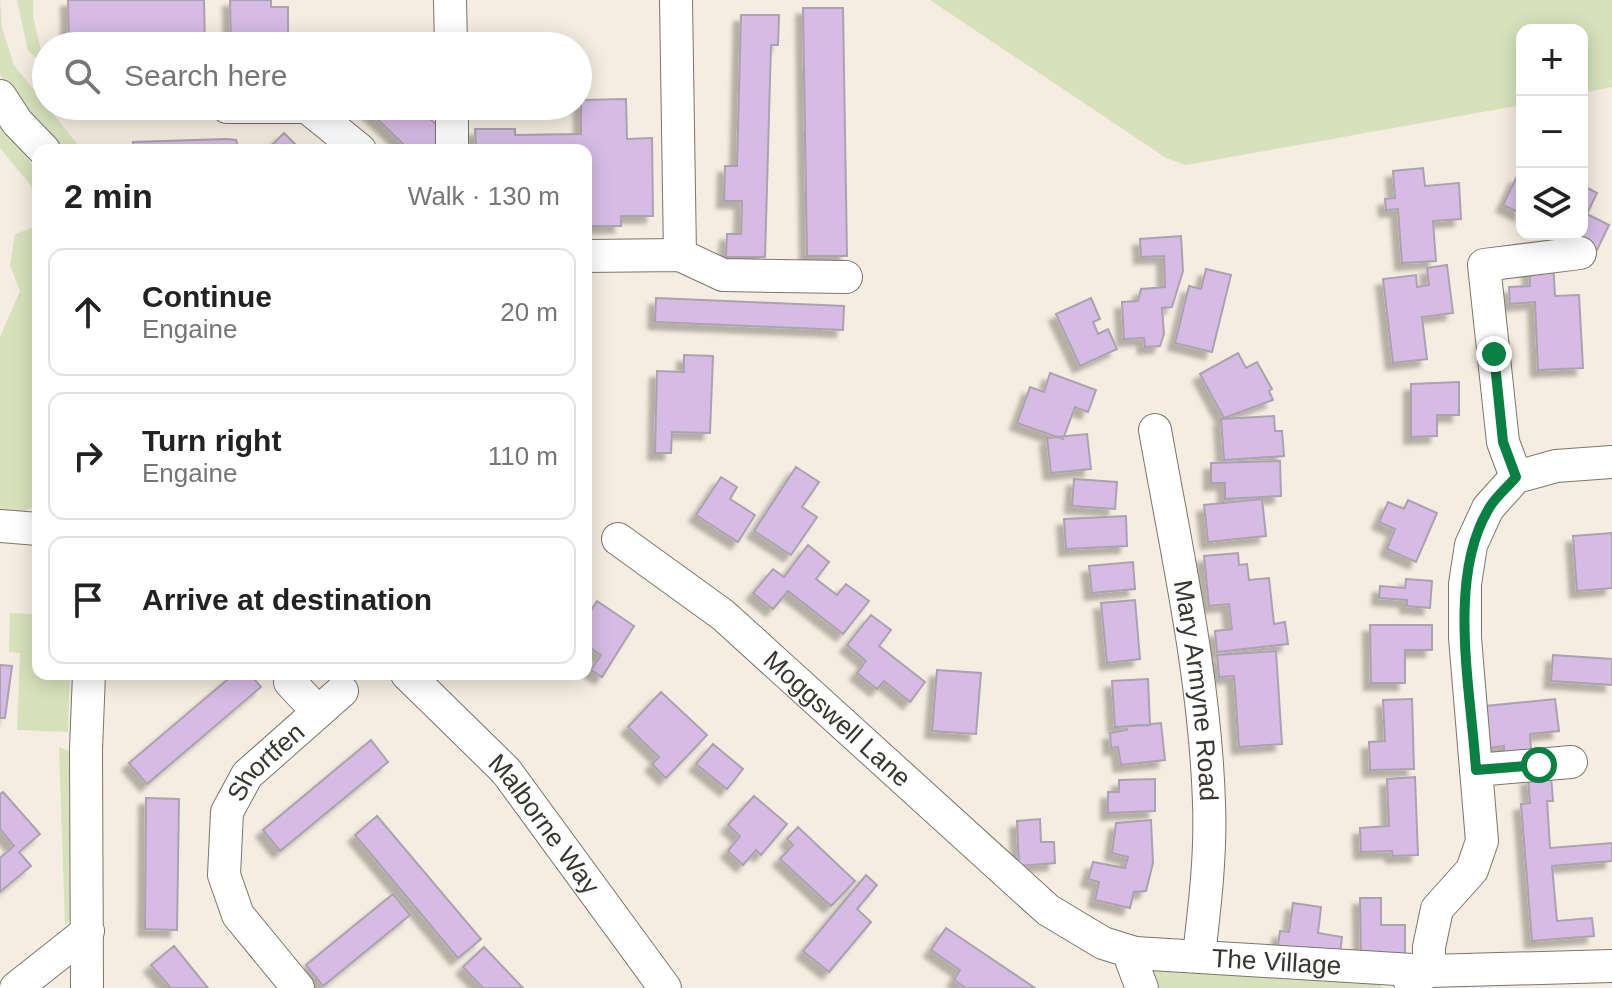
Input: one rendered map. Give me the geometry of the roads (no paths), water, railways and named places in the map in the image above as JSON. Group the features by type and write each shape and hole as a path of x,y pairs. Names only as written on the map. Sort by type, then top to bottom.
{"street":[{"path":"450,0 451,32"},
{"path":"676,0 667,55 680,255"},
{"path":"0,96 17,122 38,144"},
{"path":"323,120 353,144"},
{"path":"452,120 452,144"},
{"path":"1516,477 1503,442 1484,265 1580,253"},
{"path":"592,256 680,255 723,275 846,277"},
{"name":"Mary Armyne Road","path":"1155,430 1202,701 1210,858 1199,955"},
{"path":"1400,988 1429,971 1429,947 1437,909 1472,870 1482,841 1465,638 1465,584 1471,545 1488,508 1516,477 1556,466 1612,462"},
{"path":"0,526 32,529"},
{"name":"Moggswell Lane","path":"618,539 723,615 1048,910"},
{"path":"87,988 89,680"},
{"name":"Malborne Way","path":"413,680 506,771 665,988"},
{"name":"Shortfen","path":"290,682 330,701 247,775 227,812 224,875 238,915 298,988"},
{"path":"1476,770 1571,762"},
{"name":"The Village","path":"1048,910 1103,943 1135,953 1508,978 1612,966"},
{"path":"16,988 88,931"},
{"path":"1135,953 1132,962 1142,988"}]}
